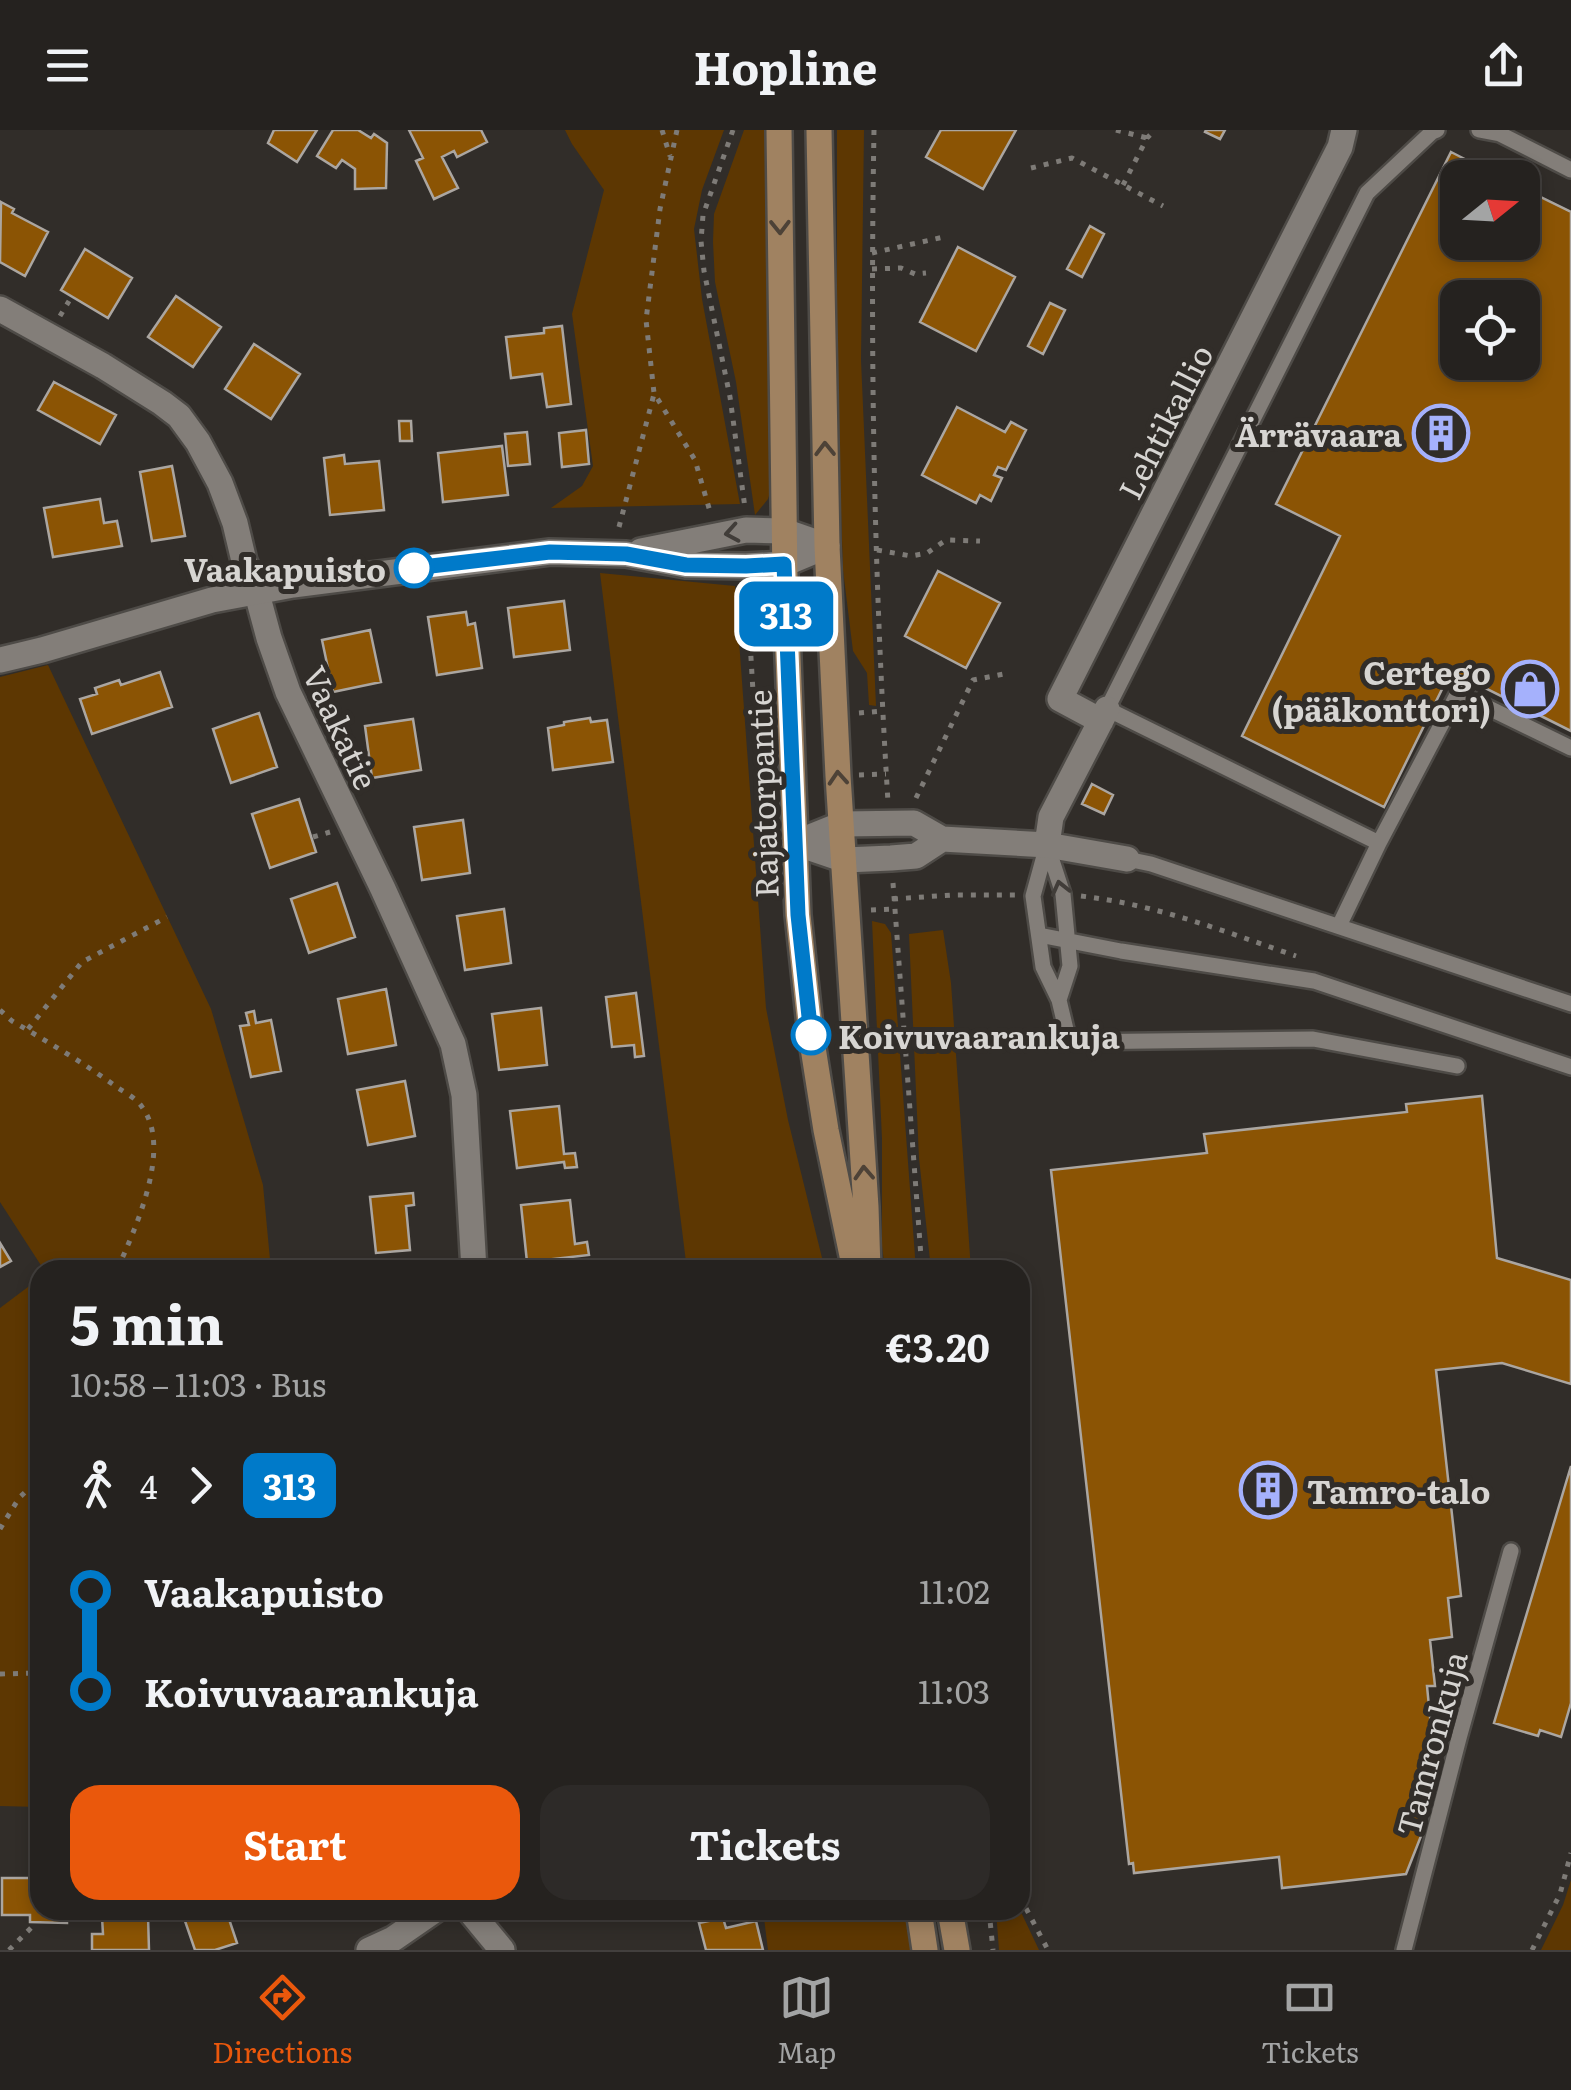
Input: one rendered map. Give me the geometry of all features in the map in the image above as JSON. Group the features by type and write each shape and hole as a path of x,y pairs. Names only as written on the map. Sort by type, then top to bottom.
{"main road":[{"name":"Rajatorpantie","path":"779,130 784,564 798,915 811,1035 853,1260"},
{"path":"819,130 827,546 868,1260"},
{"path":"920,1920 925,1950"},
{"path":"952,1920 957,1950"}],"street":[{"name":"Lehtikallio","path":"1104,715 1060,699 1340,147 1344,130"},
{"name":"Vaakatie","path":"0,309 142,389 179,416 220,483 288,692 453,1044 464,1095 473,1260"},
{"path":"626,554 746,530 784,531 827,546"},
{"path":"0,660 256,590 550,552 626,554 686,565 746,566 784,564 827,546"},
{"path":"1048,846 1050,816 1104,715"},
{"path":"795,843 893,809 942,839 1048,846 1127,859"},
{"path":"795,843 844,860 916,856 942,839"},
{"path":"369,1950 392,1940 420,1920"},
{"path":"477,1920 502,1950"}],"lane":[{"path":"1379,843 1104,715 1368,193 1437,130"},
{"path":"1479,130 1500,134 1571,170"},
{"path":"1339,926 1458,693 1571,748"},
{"path":"1048,846 1033,896 1043,967 1059,1000 1068,1042 1313,1039 1457,1066"},
{"path":"1048,846 1063,894 1070,966 1059,1000"},
{"path":"1127,859 1571,1004"},
{"path":"1039,935 1121,952 1314,981 1571,1068"},
{"name":"Tamronkuja","path":"1404,1950 1511,1551"}],"path":[{"path":"662,130 671,158"},
{"path":"619,527 654,393 646,320 660,208 677,130"},
{"path":"732,130 704,215 701,241 730,397 746,530"},
{"path":"874,130 877,550 883,711 893,809"},
{"path":"1116,130 1147,138"},
{"path":"1123,185 1155,130"},
{"path":"1031,168 1072,158 1163,206"},
{"path":"872,253 944,237"},
{"path":"872,269 901,268 915,274 926,273"},
{"path":"654,393 695,460 712,518"},
{"path":"877,550 911,556 927,553 946,540 980,540"},
{"path":"746,566 754,725 770,878"},
{"path":"928,805 915,801 973,680 1009,673"},
{"path":"859,713 883,711"},
{"path":"891,858 921,1260"},
{"path":"28,1030 82,962 167,918"},
{"path":"0,1010 141,1104 152,1124 154,1153 140,1217 121,1260"},
{"path":"0,1529 30,1488"},
{"path":"0,1674 30,1673"},
{"path":"1532,1950 1560,1894 1571,1853"},
{"path":"1030,1916 1048,1950"},
{"path":"990,1920 993,1950"},
{"path":"9,1950 31,1928"}],"shaded area":[{"path":"565,130 724,130 702,190 694,229 702,299 740,504 551,508 582,486 593,466 572,314 604,190"},
{"path":"744,130 772,130 772,485 768,499 755,515 736,382 715,282 713,242 714,214"},
{"path":"837,130 864,130 861,360 876,706 869,705 867,673 853,651 843,570 837,390"},
{"path":"600,573 735,586 766,1008 788,1120 823,1260 686,1260"},
{"path":"48,665 211,1009 263,1185 270,1260 38,1260 0,1202 0,677"},
{"path":"872,921 885,924 891,933 915,1260 884,1260"},
{"path":"943,930 951,983 970,1260 930,1260 919,1158 909,934"},
{"path":"30,1286 30,1807 0,1806 0,1308"},
{"path":"1571,1880 1571,1950 1541,1950 1563,1905"},
{"path":"764,1920 907,1920 913,1950 768,1950"},
{"path":"997,1920 1025,1920 1039,1950 999,1950"}],"building":[{"path":"274,130 317,130 297,162 268,143"},
{"path":"333,130 358,130 387,143 386,188 355,189 355,169 342,160 336,168 317,156"},
{"path":"409,130 481,130 487,142 457,157 454,151 442,157 458,188 434,199 416,161 423,158"},
{"path":"941,130 1016,130 983,189 926,157"},
{"path":"1206,130 1225,130 1220,139"},
{"name":"Ärrävaara","path":"1451,152 1467,160 1447,160"},
{"name":"Ärrävaara","path":"1440,174 1440,260 1540,260 1540,197 1571,212 1571,731 1451,671 1384,807 1242,736 1340,536 1276,504"},
{"path":"1,202 14,209 12,213 48,232 25,276 0,262"},
{"path":"1090,226 1104,234 1082,277 1067,269"},
{"path":"958,247 1015,277 976,351 920,322"},
{"path":"85,249 132,278 108,318 61,290"},
{"path":"176,296 221,327 193,367 148,337"},
{"path":"1050,303 1065,310 1043,354 1028,346"},
{"path":"562,326 571,404 547,407 542,374 511,378 506,337 544,333 544,328"},
{"path":"254,344 300,374 271,419 225,389"},
{"path":"54,382 116,415 100,444 38,410"},
{"path":"957,407 1005,432 1011,422 1026,430 1006,470 998,467 994,475 1002,478 991,501 980,495 976,503 922,475"},
{"path":"399,421 411,421 412,441 400,441"},
{"path":"586,430 589,464 562,467 559,433"},
{"path":"527,432 530,464 508,466 505,434"},
{"path":"502,446 508,495 443,502 438,453"},
{"path":"344,455 345,464 379,461 384,510 330,515 324,458"},
{"path":"172,466 185,536 152,541 140,472"},
{"path":"100,499 104,523 117,521 122,546 53,557 44,508"},
{"path":"938,571 1000,603 966,668 905,636"},
{"path":"564,601 570,650 514,657 508,608"},
{"path":"466,612 468,625 475,623 482,668 437,675 428,617"},
{"path":"370,630 381,682 333,692 322,640"},
{"path":"160,672 172,707 92,734 80,699 97,694 95,688 119,680 121,685"},
{"path":"259,713 277,767 231,783 213,729"},
{"path":"590,718 591,722 607,720 613,762 553,770 548,728"},
{"path":"413,719 421,770 372,778 365,726"},
{"path":"1092,784 1113,795 1104,814 1082,804"},
{"path":"299,799 316,852 270,868 252,814"},
{"path":"463,820 470,873 422,880 414,827"},
{"path":"337,883 355,937 309,953 291,899"},
{"path":"504,909 511,963 465,970 457,916"},
{"path":"386,989 396,1045 348,1054 338,999"},
{"path":"636,993 644,1056 635,1057 634,1045 612,1047 606,997"},
{"path":"541,1008 547,1065 499,1070 492,1014"},
{"path":"254,1011 256,1023 271,1020 281,1071 251,1077 240,1026 249,1025 246,1013"},
{"path":"405,1081 415,1136 368,1145 357,1090"},
{"name":"Tamro-talo","path":"1482,1096 1497,1258 1571,1280 1571,1384 1502,1363 1436,1370 1461,1596 1448,1598 1452,1637 1430,1640 1435,1686 1427,1686 1436,1779 1416,1781 1421,1836 1406,1874 1282,1888 1279,1857 1134,1873 1133,1863 1129,1864 1051,1170 1207,1153 1204,1134 1407,1112 1406,1104"},
{"path":"559,1106 564,1154 575,1153 577,1167 565,1168 564,1162 517,1168 510,1111"},
{"path":"413,1193 414,1205 406,1206 410,1250 376,1253 370,1197"},
{"path":"570,1200 575,1244 587,1242 589,1255 527,1260 521,1205"},
{"path":"0,1243 11,1261 0,1267"},
{"name":"Tamro-talo","path":"1571,1466 1571,1703 1561,1737 1540,1730 1538,1736 1494,1723"},
{"path":"2,1878 30,1878 30,1915 2,1915"},
{"path":"30,1920 67,1920 67,1923"},
{"path":"102,1920 148,1920 149,1950 92,1950 92,1934 103,1934"},
{"path":"229,1920 237,1943 215,1950 195,1950 185,1921"},
{"path":"724,1920 726,1928 756,1921 763,1950 706,1950 699,1923"}],"bus line":[{"name":"313","path":"414,568 550,552 626,554 686,565 784,564 798,915 811,1035"}],"place":[{"name":"Ärrävaara","path":"1441,433"},
{"name":"Vaakapuisto","path":"414,568"},
{"name":"Certego (pääkonttori)","path":"1530,689"},
{"name":"Koivuvaarankuja","path":"811,1035"},
{"name":"Tamro-talo","path":"1268,1490"}]}
